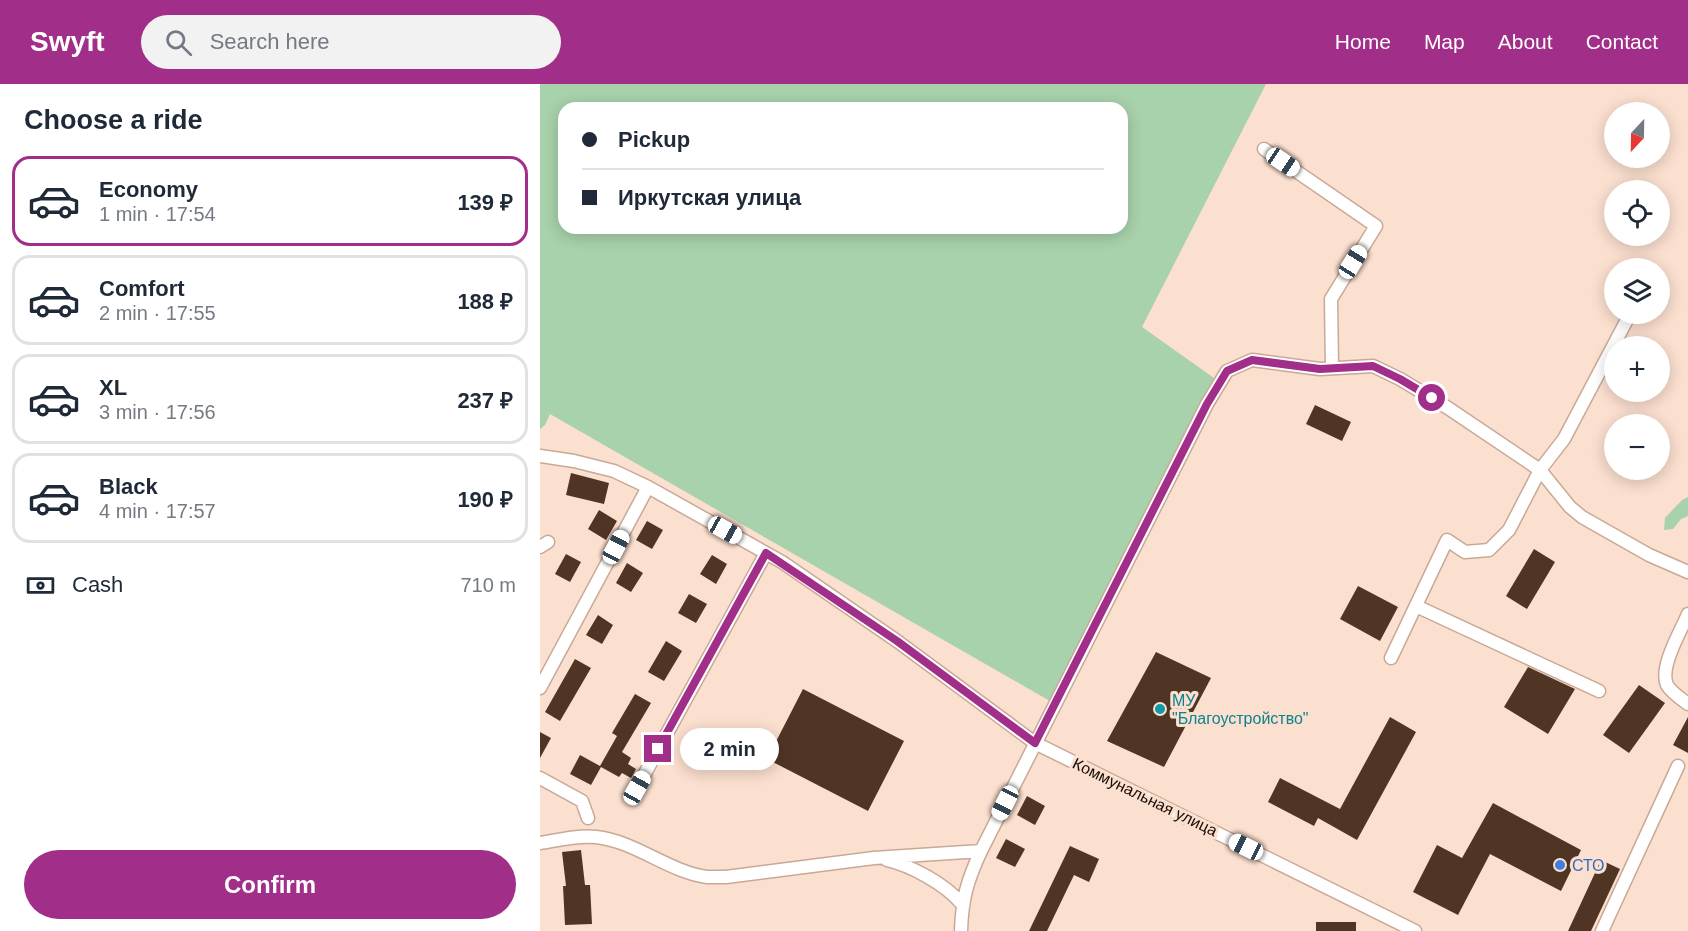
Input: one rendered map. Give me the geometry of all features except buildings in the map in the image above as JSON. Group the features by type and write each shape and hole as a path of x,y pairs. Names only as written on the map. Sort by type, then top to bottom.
{"street":[{"path":"1264,149 1376,226 1331,299 1332,368"},
{"path":"1391,658 1447,540 1465,552 1489,550 1509,530 1540,470 1564,439 1625,324"},
{"path":"961,931 962,904 971,872 1207,404 1227,371 1252,360 1320,369 1373,366 1400,379 1448,408 1540,470 1582,518 1649,555 1688,572"},
{"name":"Коммунальная улица","path":"540,456 574,461 614,471 648,487 766,553 897,641 1035,743 1415,931"},
{"path":"540,688 648,487"},
{"path":"637,788 766,553"},
{"path":"1416,606 1599,691"},
{"path":"1688,614 1667,662 1665,677 1668,686 1688,704"},
{"path":"1602,931 1678,766"},
{"path":"540,778 582,801 588,818"},
{"path":"540,843 583,836 598,837 614,841 691,873 726,877 874,858 981,851"},
{"path":"874,858 900,864 942,885 951,891 962,904"}],"green space":[{"path":"540,84 1266,84 1142,327 1214,378 1050,701 550,414 545,425 540,429"},
{"path":"1688,497 1688,516 1681,519 1673,529 1664,530 1665,518 1682,500"}],"place":[{"name":"МУ \"Благоустройство\"","path":"1160,709"},
{"name":"СТО","path":"1560,865"}],"route":[{"path":"658,749 766,553 897,641 1035,743 1207,404 1227,371 1252,360 1320,369 1373,366 1432,398"}]}
